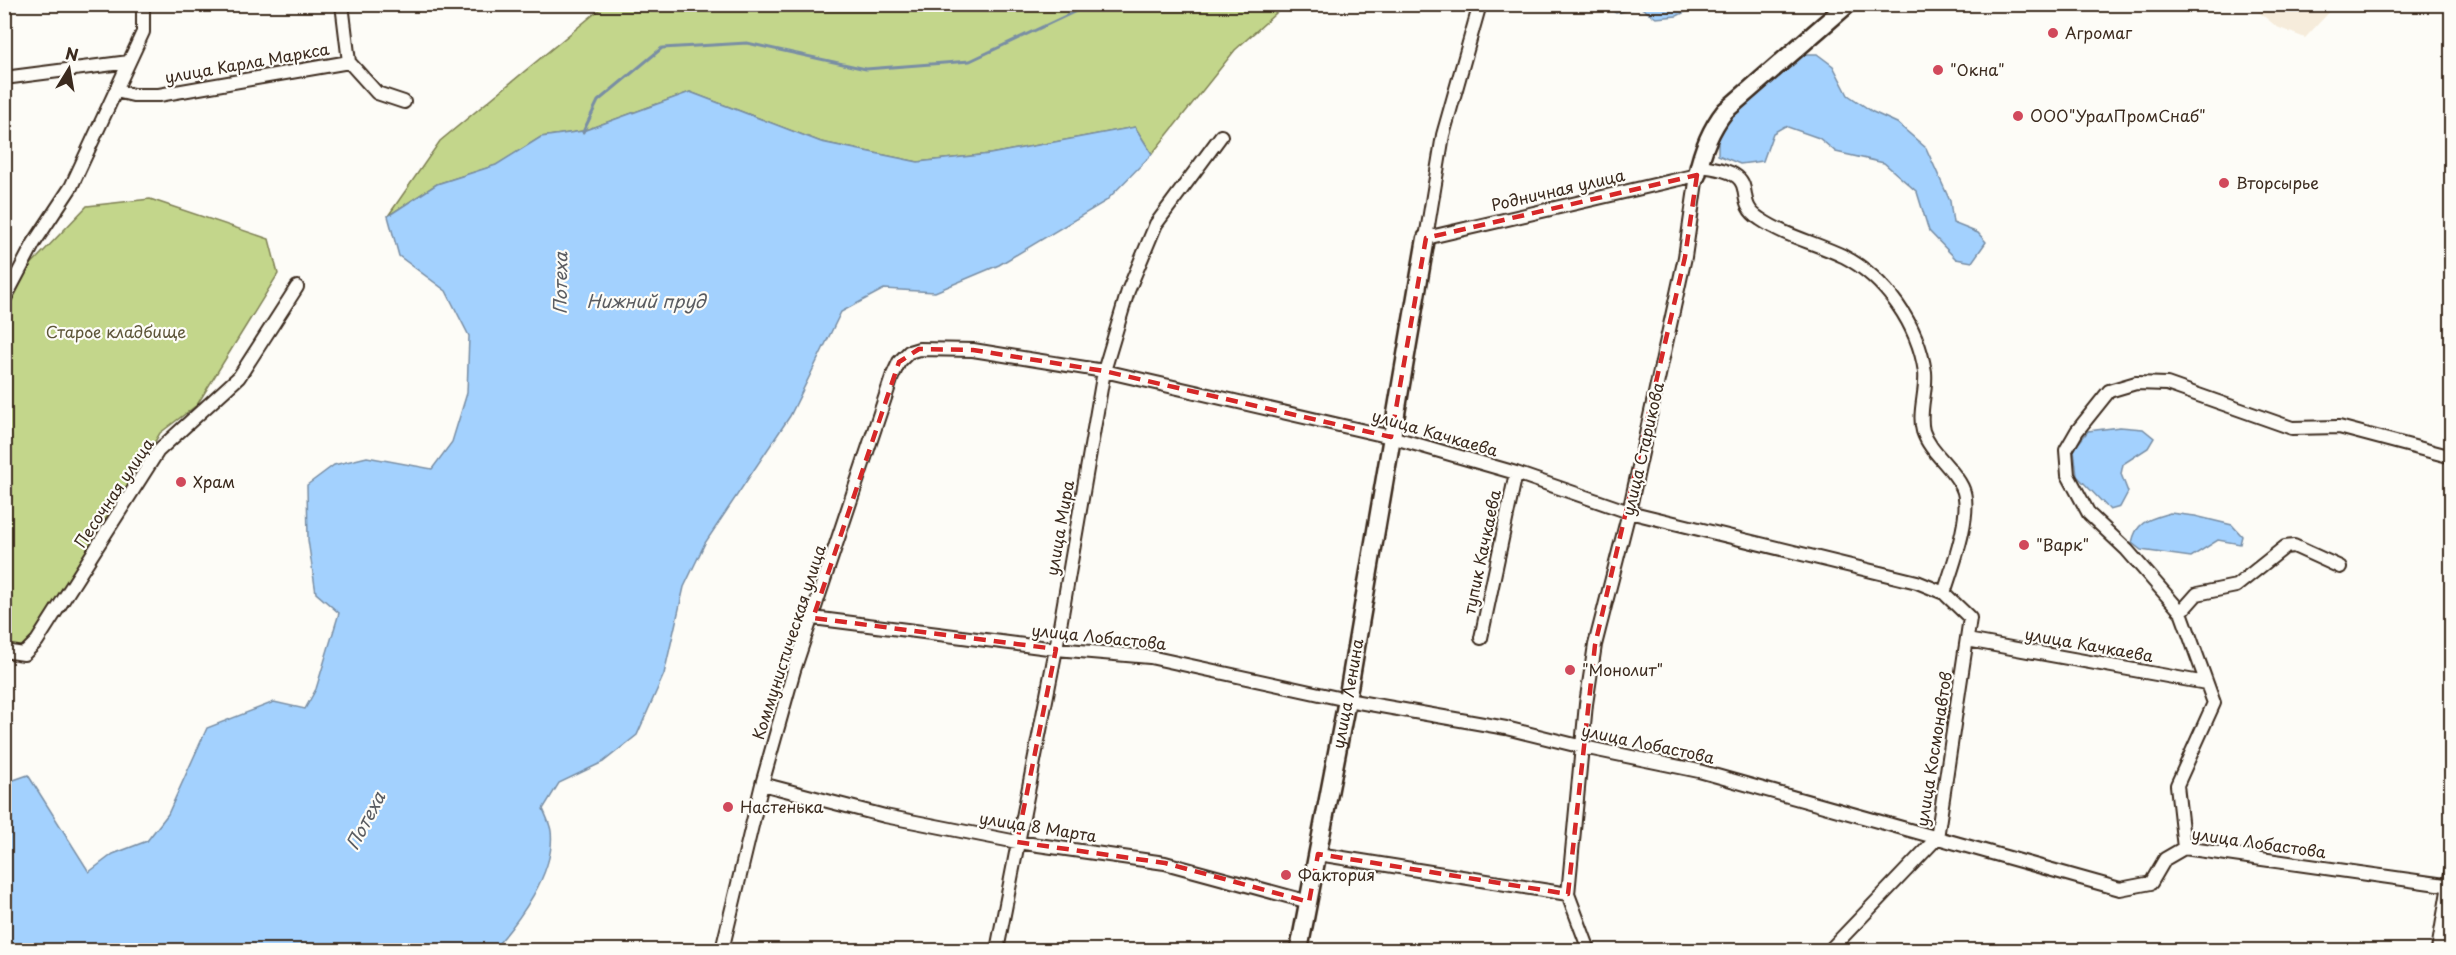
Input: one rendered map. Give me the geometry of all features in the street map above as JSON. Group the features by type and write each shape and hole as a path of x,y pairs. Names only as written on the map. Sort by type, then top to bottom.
{"street":[{"path":"4,300 34,243 71,187 143,32 143,4"},
{"path":"342,4 349,62"},
{"path":"1426,238 1443,135 1480,4"},
{"name":"улица Старикова","path":"1588,951 1568,894 1586,704 1595,645 1629,512 1685,257 1698,170 1714,125 1725,111 1848,4"},
{"path":"4,78 129,62"},
{"name":"улица Карла Маркса","path":"116,91 133,95 159,94 349,62 377,93 404,102"},
{"name":"улица Мира","path":"997,951 1056,649 1104,371 1128,291 1156,224 1221,136"},
{"path":"1698,170 1729,171 1740,177 1745,185 1749,209 1761,220 1845,257 1867,271 1883,285 1907,320 1925,373 1922,428 1928,443 1962,487 1965,503 1955,559 1944,593"},
{"name":"Родничная улица","path":"1426,238 1698,170"},
{"name":"улица Ленина","path":"1299,951 1347,700 1426,238"},
{"name":"Песочная улица","path":"4,651 24,654 37,641 158,451 239,377 297,287"},
{"name":"улица Качкаева","path":"909,352 919,349 973,350 1104,371 1391,437 1516,473 1629,512 1917,582 1944,593 1970,618"},
{"name":"Коммунистическая улица","path":"722,951 762,784 794,670 892,377 899,362 909,352"},
{"path":"2184,848 2177,785 2214,704 2181,612 2127,550 2089,514 2068,475 2066,450 2077,431 2109,391 2136,383 2167,384 2292,428 2339,427 2451,457"},
{"name":"тупик Качкаева","path":"1481,638 1516,473"},
{"path":"2181,612 2197,594 2236,586 2285,547 2294,546 2340,567"},
{"name":"улица Лобастова","path":"813,618 1056,649 1150,657 1347,700 1434,713 1699,771 2120,889 2151,884 2165,859 2184,848 2450,886"},
{"name":"улица Космонавтов","path":"1830,951 1937,838 1970,618"},
{"name":"улица Качкаева","path":"1967,640 2206,683"},
{"name":"улица 8 Марта","path":"762,784 885,816 1017,842 1165,862 1309,902"},
{"path":"1318,854 1568,894"},
{"path":"2438,951 2450,886 2451,867"}],"highlighted area":[{"path":"1697,175 1685,257 1595,645 1568,894 1318,854 1309,902 1165,863 1017,842 1056,649 813,618 899,362 919,349 973,350 1104,371 1391,437 1426,238"}],"shaded area":[{"path":"2250,5 2336,5 2305,38 2277,27"}],"green space":[{"path":"605,5 1285,5 1235,50 1152,154 1135,127 990,154 918,162 821,142 690,92 583,131 541,137 497,165 437,184 388,216 440,141"},
{"name":"Старое кладбище","path":"150,199 269,239 278,274 197,405 160,433 67,591 27,645 10,650 5,647 4,308 17,279 87,206"}],"water":[{"path":"1602,5 1682,5 1687,11 1677,16 1656,18 1640,7 1616,13"},
{"path":"1803,54 1817,54 1833,66 1848,95 1873,112 1897,123 1926,148 1950,201 1953,223 1978,233 1986,242 1972,262 1956,259 1929,231 1917,192 1884,163 1836,152 1819,138 1785,126 1773,133 1763,161 1740,164 1718,155 1718,137 1728,119"},
{"name":"Нижний пруд","path":"690,92 821,142 918,162 990,154 1135,127 1152,154 1106,201 999,265 935,292 884,289 841,312 790,416 705,543 684,587 664,674 637,735 603,762 559,783 543,809 551,831 548,863 524,911 493,950 5,950 5,783 28,775 89,872 113,854 147,841 168,814 207,728 274,702 305,709 316,689 339,613 316,593 308,540 307,485 334,465 367,457 432,469 452,442 467,393 469,336 446,291 399,256 388,216 437,184 496,165 541,137 583,131"},
{"path":"2120,427 2143,429 2154,438 2148,448 2123,464 2121,474 2128,492 2120,507 2110,510 2077,476 2074,449 2088,431"},
{"path":"2170,513 2195,516 2232,525 2242,536 2240,544 2218,540 2191,557 2141,550 2132,543 2141,525 2150,519"}],"waterway":[{"name":"Потеха","path":"583,132 598,101 662,48 747,43 866,69 970,61 1091,4"}],"place":[{"name":"Агромаг","path":"2053,33"},
{"name":"\"Окна\"","path":"1938,70"},
{"name":"ООО\"УралПромСнаб\"","path":"2018,116"},
{"name":"Вторсырье","path":"2224,183"},
{"name":"Храм","path":"181,482"},
{"name":"\"Варк\"","path":"2024,545"},
{"name":"\"Монолит\"","path":"1570,670"},
{"name":"Настенька","path":"728,807"},
{"name":"Фактория","path":"1286,875"}]}
